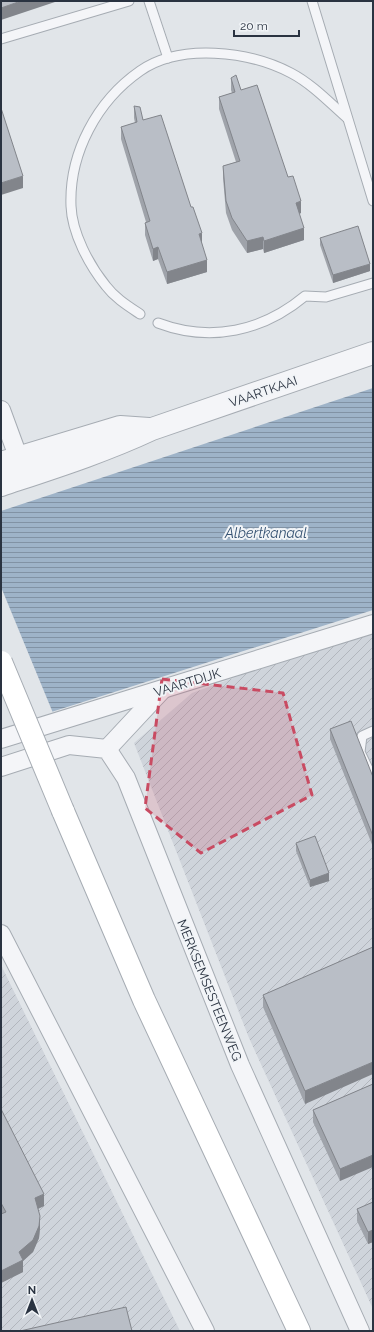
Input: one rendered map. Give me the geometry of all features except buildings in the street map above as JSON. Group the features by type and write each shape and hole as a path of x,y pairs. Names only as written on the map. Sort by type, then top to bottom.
{"main road":[{"path":"1,662 144,1000 299,1331"}],"street":[{"name":"VAARTKAAI","path":"1,485 15,466 120,427 152,429 373,353"},
{"path":"1,410 15,466"},
{"name":"VAARTDIJK","path":"1,739 373,624"},
{"path":"1,767 69,745 107,750 164,689"},
{"name":"MERKSEMSESTEENWEG","path":"107,750 126,778 240,1065 360,1331"},
{"path":"1,934 205,1331"}],"lane":[{"path":"1,39 129,1"},
{"path":"149,1 168,58"},
{"path":"312,1 373,201"},
{"path":"140,314 116,296 106,286 84,253 71,207 72,184 79,153 86,135 98,112 120,88 141,70 168,58 201,53 226,53 259,61 291,73 316,90 347,118"},
{"path":"158,323 176,330 202,333 246,329 290,309 305,296 326,297 373,283"},
{"path":"373,731 362,736 360,752 373,779"}],"highlighted area":[{"path":"162,679 283,693 312,795 201,853 145,808"}],"shaded area":[{"path":"373,627 373,1309 249,1038 134,743 192,693"},
{"path":"1,965 180,1331 1,1331"}],"water":[{"name":"Albertkanaal","path":"373,388 373,610 1,728 1,511"}],"pier":[{"path":"1,587 53,713 1,730"}]}
